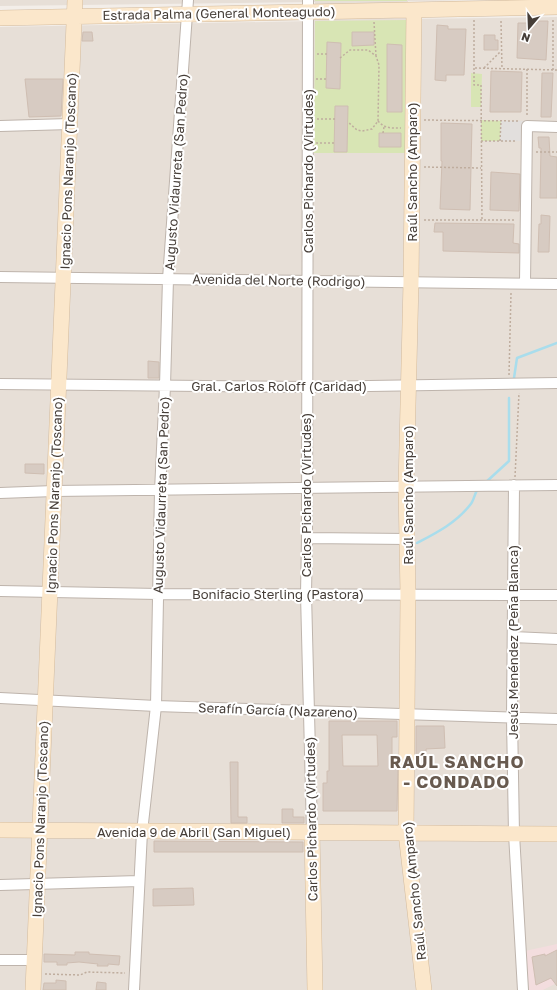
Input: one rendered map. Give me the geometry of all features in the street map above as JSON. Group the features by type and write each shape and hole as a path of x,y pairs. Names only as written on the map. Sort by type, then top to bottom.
{"street":[{"name":"Ignacio Pons Naranjo (Toscano)","path":"33,990 75,0"},
{"name":"Estrada Palma (General Monteagudo)","path":"0,18 74,16 187,7 308,6 374,10 414,5 474,9 555,7"},
{"name":"Raúl Sancho (Amparo)","path":"414,5 411,282 406,487 408,594 406,833 424,990"},
{"name":"Carlos Pichardo (Virtudes)","path":"308,6 306,594 315,990"},
{"name":"Augusto Vidaurreta (San Pedro)","path":"134,990 142,832 156,706 160,491 168,279 187,7"},
{"path":"0,126 70,124"},
{"path":"525,283 527,124 557,127"},
{"name":"Avenida del Norte (Rodrigo)","path":"0,277 557,284"},
{"name":"Gral. Carlos Roloff (Caridad)","path":"0,384 307,387 557,383"},
{"name":"Jesús Menéndez (Peña Blanca)","path":"514,485 512,718 514,834 523,990"},
{"path":"0,493 54,491 160,491 557,485"},
{"path":"307,538 407,539"},
{"name":"Bonifacio Sterling (Pastora)","path":"0,591 158,594 557,595"},
{"path":"513,637 557,639"},
{"name":"Serafín García (Nazareno)","path":"0,698 156,706 557,719"},
{"name":"Avenida 9 de Abril (San Miguel)","path":"0,830 557,834"},
{"path":"0,885 139,881"},
{"path":"0,960 34,967"}],"path":[{"path":"553,70 555,7"},
{"path":"501,8 502,69"},
{"path":"474,9 474,86 481,85 482,220"},
{"path":"348,122 357,130 362,131 372,129 378,121 379,65 376,56 374,10"},
{"path":"340,58 350,50 368,50 376,56"},
{"path":"484,68 502,50"},
{"path":"474,68 557,70"},
{"path":"378,121 384,127 389,128 413,124 481,120 527,124 527,69"},
{"path":"308,119 335,118"},
{"path":"500,141 501,121"},
{"path":"383,133 384,127"},
{"path":"481,141 500,141 557,152"},
{"path":"308,143 334,143"},
{"path":"412,167 481,168"},
{"path":"412,220 526,220"},
{"path":"34,967 80,975 87,972 135,973"}],"shaded area":[{"path":"0,0 478,0 408,1 407,19 557,17 557,829 0,823 0,27 314,21 315,2 0,6"},
{"path":"501,121 527,121 527,141 500,141"},
{"path":"0,837 557,839 557,990 0,990"},
{"path":"557,944 557,983 543,990 529,990 525,951"}],"green space":[{"path":"407,0 407,1 315,1"},
{"path":"407,20 406,153 314,153 315,21"},
{"path":"471,73 482,74 481,107 471,107"},
{"path":"481,120 501,121 500,141 481,141"}],"building":[{"path":"538,21 548,21 546,60 517,58 518,23 538,23"},
{"path":"437,25 448,26 448,29 466,29 464,75 446,75 446,81 435,80"},
{"path":"83,32 92,32 93,41 82,41"},
{"path":"352,32 374,32 374,45 352,46"},
{"path":"484,35 495,35 495,40 498,40 498,50 484,50"},
{"path":"327,42 341,43 340,89 326,88"},
{"path":"387,44 402,45 402,112 387,112"},
{"path":"491,71 522,72 521,112 490,112"},
{"path":"542,73 553,73 551,117 541,117"},
{"path":"25,79 63,79 61,116 29,117"},
{"path":"335,106 348,106 347,152 334,152"},
{"path":"441,123 472,124 470,210 440,209 442,161"},
{"path":"379,133 401,133 401,147 379,147"},
{"path":"538,137 549,137 550,156 557,157 557,198 540,198 541,148 539,148"},
{"path":"491,172 520,174 519,211 490,210"},
{"path":"541,215 550,216 549,252 538,252 539,224 541,224"},
{"path":"435,223 514,224 513,243 519,244 519,253 443,251 443,232 434,232"},
{"path":"148,361 159,362 159,378 148,378"},
{"path":"25,464 44,464 44,474 25,473"},
{"path":"329,721 397,721 397,737 392,737 392,762 398,762 397,811 323,811 323,783 327,783 327,771 329,771","holes":["342,735 377,735 378,766 343,766"]},
{"path":"416,726 444,726 445,748 426,749 427,765 416,765"},
{"path":"230,762 238,762 238,817 247,817 247,823 231,823"},
{"path":"282,809 293,809 293,817 304,817 304,823 282,823"},
{"path":"154,841 303,842 303,852 154,852"},
{"path":"193,888 194,905 153,906 153,889"},
{"path":"557,950 557,986 551,978 536,985 532,957 545,954 545,956"},
{"path":"75,952 89,952 89,954 120,956 119,965 108,964 108,966 97,966 98,964 79,962 67,963 67,965 57,965 57,962 44,962 44,954 75,955"},
{"path":"56,980 66,981 66,990 43,990 44,983 56,983"},
{"path":"97,982 106,983 106,990 96,990"}],"waterway":[{"path":"514,378 517,358 557,343"},
{"path":"485,483 509,461 509,398"},
{"path":"417,543 445,527 458,517 471,503 478,489"}],"district":[{"name":"RAÚL SANCHO - CONDADO","path":"457,771"}]}
